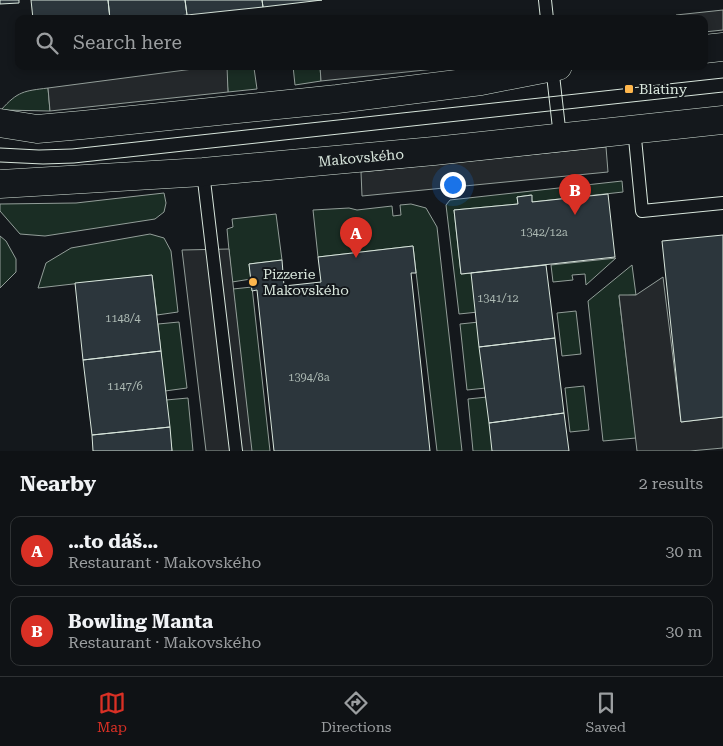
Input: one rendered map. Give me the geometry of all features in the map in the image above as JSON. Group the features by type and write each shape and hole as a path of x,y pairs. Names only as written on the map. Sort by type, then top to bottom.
{"street":[{"path":"708,49 723,47"},
{"path":"0,123 37,128 82,125 337,99 481,81 538,70"},
{"name":"Makovského","path":"0,184 203,172 434,151 634,128 723,120"}],"lane":[{"path":"545,0 547,15"},
{"path":"554,70 560,137"},
{"path":"634,128 642,211 723,203"},
{"path":"203,172 236,451"}],"green space":[{"path":"226,70 254,70 257,89 228,92"},
{"path":"293,70 320,70 321,81 295,85"},
{"path":"48,88 50,111 1,110 17,95"},
{"path":"622,181 623,192 532,202 531,195 517,197 518,204 454,210 461,274 474,273 478,312 459,314 446,205 450,200"},
{"path":"164,193 166,203 164,212 155,219 45,236 20,234 0,211 0,204 76,203"},
{"path":"411,204 426,208 437,227 462,451 437,451 413,246 318,257 313,210 349,208 357,210 392,206 393,216 401,215 400,205"},
{"path":"276,214 282,260 249,264 251,279 232,282 227,229 233,227 232,219"},
{"path":"150,234 164,238 171,251 178,312 157,315 152,275 38,288 46,263 71,248"},
{"path":"0,236 6,241 16,259 16,272 0,288"},
{"path":"616,258 586,285 585,274 572,275 573,280 553,282 551,265"},
{"path":"632,265 636,295 619,296 636,438 603,441 588,301"},
{"path":"252,287 270,451 251,451 233,289"},
{"path":"576,311 581,354 562,356 557,313"},
{"path":"179,322 187,388 165,391 158,324"},
{"path":"479,322 486,388 467,390 460,324"},
{"path":"584,386 589,430 570,432 565,388"},
{"path":"487,397 493,451 473,451 468,399"},
{"path":"188,398 193,451 172,451 166,400"}],"shaded area":[{"path":"723,10 723,30 708,32 708,15 676,15"},
{"path":"185,70 227,70 228,92 50,111 48,88"},
{"path":"320,70 425,70 321,81"},
{"path":"606,147 608,172 362,196 361,172"},
{"path":"229,249 252,451 206,451 182,250"},
{"path":"663,277 681,422 723,417 723,448 690,451 637,451 619,295 636,295"}],"building":[{"path":"0,0 19,0 19,3 0,4"},
{"path":"31,0 108,0 110,15 33,15"},
{"path":"108,0 185,0 187,15 110,15"},
{"path":"185,0 262,0 263,7 187,15"},
{"path":"262,0 322,0 263,7"},
{"path":"608,194 615,257 461,274 454,210 518,204 517,197 532,195 532,202"},
{"path":"723,235 723,417 681,422 662,241"},
{"path":"413,246 416,273 411,273 430,451 274,451 257,290 252,291 249,264 282,260 284,286 321,282 318,257"},
{"path":"546,265 555,338 479,347 471,273"},
{"path":"152,275 161,351 83,360 75,283"},
{"path":"555,338 564,413 489,423 479,347"},
{"path":"161,351 170,427 92,435 83,360"},
{"path":"564,413 569,451 492,451 489,423"},
{"path":"170,427 172,451 93,451 92,435"}],"tram line":[{"path":"0,148 72,149 723,78"},
{"path":"0,162 74,163 723,92"}],"place":[{"name":"Blatiny","path":"629,89"},
{"name":"Bowling Manta","path":"575,215"},
{"name":"…to dáš…","path":"356,258"},
{"name":"Pizzerie Makovského","path":"253,282"}]}
